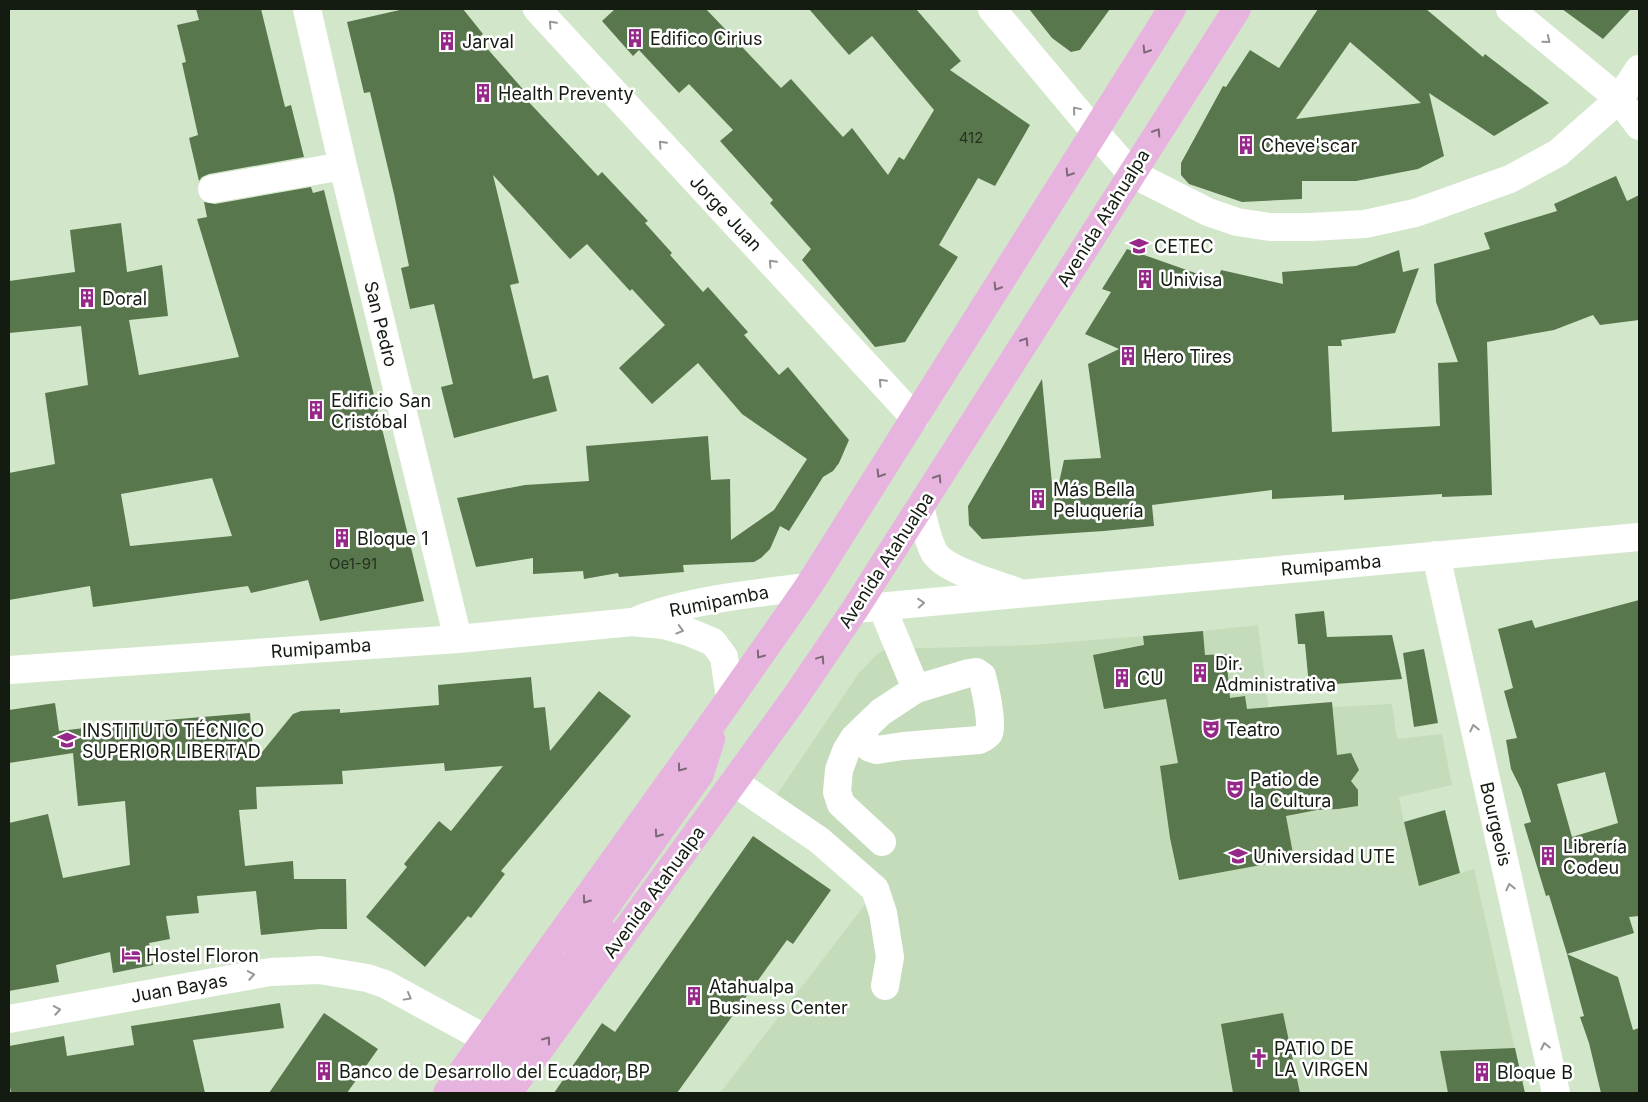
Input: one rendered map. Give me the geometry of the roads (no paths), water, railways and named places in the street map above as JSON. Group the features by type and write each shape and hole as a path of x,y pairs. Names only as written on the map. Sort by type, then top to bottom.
{"main road":[{"path":"448,1093 808,587 1172,9"},
{"name":"Avenida Atahualpa","path":"508,1093 794,699 868,608 920,507 1237,9"},
{"path":"478,1093 573,966 590,955 747,746 794,699"},
{"path":"573,966 578,946 700,774 724,706"}],"street":[{"name":"San Pedro","path":"307,9 343,166 458,639"},
{"name":"Jorge Juan","path":"537,9 915,418"},
{"path":"992,9 1131,173 1208,212 1237,222 1278,227 1311,228 1365,224 1415,213 1510,179 1558,153 1619,99 1639,69"},
{"path":"1510,9 1619,99 1639,126"},
{"path":"212,189 343,166"},
{"name":"Rumipamba","path":"920,507 935,553 948,564 965,573 1023,594"},
{"name":"Rumipamba","path":"868,608 1639,537"},
{"name":"Bourgeois","path":"1436,555 1556,1093"},
{"name":"Rumipamba","path":"632,622 676,608 762,592 808,587"},
{"path":"868,608 916,689"},
{"name":"Rumipamba","path":"9,670 458,639 632,622 663,625 689,632 713,642 724,657 724,706"},
{"path":"860,732 870,748 877,750 979,740 987,736 990,730 982,676 976,672 969,673 916,689 881,712 860,732 846,751 840,770 837,792 841,804 882,842"},
{"path":"734,782 820,840 875,889 883,913 890,957 885,986"},
{"name":"Juan Bayas","path":"9,1019 270,972 319,970 353,975 386,984 486,1039"}],"place":[{"name":"Edifico Cirius","path":"635,38"},
{"name":"Jarval","path":"447,41"},
{"name":"Health Preventy","path":"483,93"},
{"name":"Cheve'scar","path":"1246,145"},
{"name":"CETEC","path":"1139,246"},
{"name":"Univisa","path":"1145,279"},
{"name":"Doral","path":"87,298"},
{"name":"Hero Tires","path":"1128,356"},
{"name":"Edificio San Cristóbal","path":"316,410"},
{"name":"Más Bella Peluquería","path":"1038,499"},
{"name":"Bloque 1","path":"342,538"},
{"name":"Dir. Administrativa","path":"1200,673"},
{"name":"CU","path":"1122,678"},
{"name":"Teatro","path":"1211,729"},
{"name":"INSTITUTO TÉCNICO SUPERIOR LIBERTAD","path":"67,740"},
{"name":"Patio de la Cultura","path":"1235,789"},
{"name":"Universidad UTE","path":"1238,856"},
{"name":"Librería Codeu","path":"1548,856"},
{"name":"Hostel Floron","path":"131,955"},
{"name":"Atahualpa Business Center","path":"694,996"},
{"name":"PATIO DE LA VIRGEN","path":"1259,1058"},
{"name":"Banco de Desarrollo del Ecuador, BP","path":"324,1071"},
{"name":"Bloque B","path":"1482,1072"}]}
